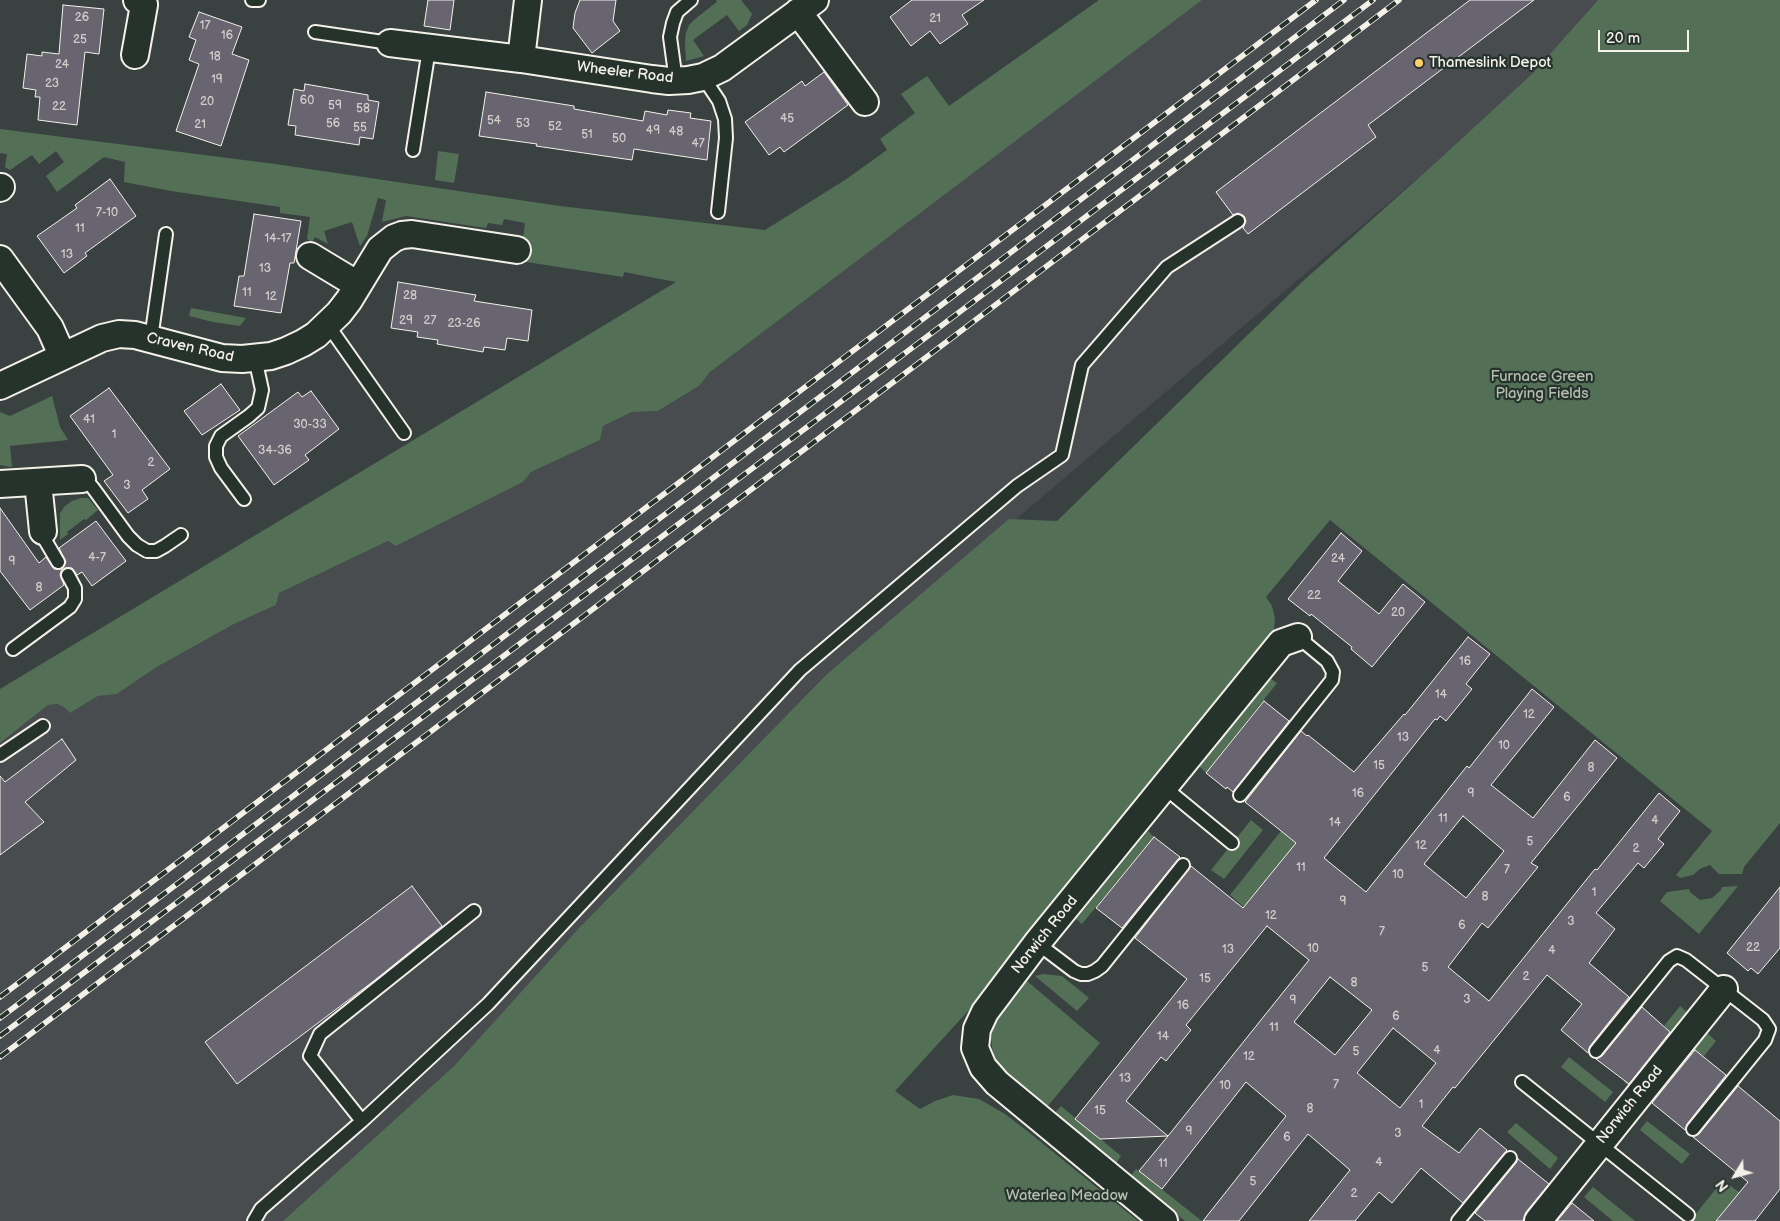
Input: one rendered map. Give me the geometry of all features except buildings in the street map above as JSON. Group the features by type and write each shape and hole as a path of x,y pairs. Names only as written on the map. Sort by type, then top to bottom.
{"street":[{"path":"522,59 528,0"},
{"path":"135,55 145,2"},
{"name":"Wheeler Road","path":"390,43 522,59 676,81 703,77 722,68 806,6 865,102"},
{"name":"Craven Road","path":"0,386 62,355 102,338 119,334 150,338 222,358 242,360 271,356 303,344 328,325 339,313 380,249 394,238 402,235 412,234 517,250"},
{"path":"310,256 358,285"},
{"path":"0,259 50,328 62,355"},
{"path":"0,484 82,480"},
{"path":"38,482 43,531"},
{"name":"Norwich Road","path":"1164,1221 997,1083 983,1067 975,1048 977,1029 985,1012 1037,943 1281,643 1298,636"},
{"name":"Norwich Road","path":"1538,1221 1724,990"}],"lane":[{"path":"252,0 259,0"},
{"path":"676,81 670,37 677,12 691,0"},
{"path":"315,32 390,43"},
{"path":"413,150 429,49"},
{"path":"703,77 719,101 725,119 726,138 718,212"},
{"path":"254,1221 261,1209 362,1121 488,1004 800,670 1017,486 1062,455 1082,365 1167,268 1238,221"},
{"path":"150,338 166,234"},
{"path":"328,325 404,433"},
{"path":"244,498 221,468 216,457 216,446 222,436 258,408 262,390 255,358"},
{"path":"82,480 88,482 93,488 128,536 147,551 165,546 181,535"},
{"path":"43,531 45,540 58,562"},
{"path":"13,649 70,607 75,598 75,588 68,575"},
{"path":"1240,795 1332,680 1333,672 1327,661 1298,636"},
{"path":"0,755 43,726"},
{"path":"1164,787 1232,843"},
{"path":"1037,943 1074,971 1088,974 1095,971 1102,966 1183,865"},
{"path":"362,1121 310,1056 320,1034 474,911"},
{"path":"1596,1051 1672,958 1682,957 1763,1020 1769,1029 1765,1040 1693,1129"},
{"path":"1522,1082 1688,1215"},
{"path":"1458,1221 1510,1158"}],"shaded area":[{"path":"1202,0 1598,0 1533,73 1432,166 963,564 826,675 580,927 454,1066 283,1221 0,1221 0,743 48,705 57,704 64,707 70,713 98,696 117,694 155,668 234,624 276,605 279,593 388,541 396,546 523,482 531,472 600,440 603,426 632,412 659,411 699,386 710,372"}],"green space":[{"path":"716,0 741,0 752,14 747,25 739,31 727,15 693,40 704,56 686,61 685,42 689,25 717,2"},
{"path":"1099,0 1202,0 710,372 699,386 658,411 632,412 603,426 600,440 531,472 523,482 396,546 388,541 279,593 276,605 234,624 155,668 117,694 98,696 70,713 64,707 57,704 48,705 0,743 0,689 676,282 624,272 623,277 520,261 525,223 504,219 502,225 488,223 486,228 406,216 382,222 386,200 378,198 367,236 360,246 352,222 324,231 328,244 315,237 312,242 307,239 310,217 280,213 280,207 124,182 125,162 104,157 57,192 46,176 64,162 56,151 39,164 32,155 10,170 5,167 7,154 0,153 0,129 275,164 560,206 765,230 845,180 887,150 880,139 915,113 901,94 927,76 949,106"},
{"name":"Furnace Green Playing Fields","path":"1598,0 1780,0 1780,823 1744,867 1742,874 1719,874 1710,865 1700,869 1693,875 1680,878 1676,875 1712,831 1330,520 1266,597 1272,606 1275,618 1274,630 1269,640 968,1011 895,1091 920,1109 935,1101 953,1095 979,1099 1005,1114 1138,1221 283,1221 454,1066 580,927 826,675 1009,519 1057,521 1302,282 1533,73"},
{"path":"438,151 459,154 454,183 435,180"},
{"path":"191,308 246,318 240,326 213,322 189,316"},
{"path":"52,396 60,427 68,440 10,446 12,467 0,465 0,412 10,416"},
{"path":"88,498 98,510 67,532 68,534 60,540 60,513 72,501"},
{"path":"1269,678 1277,683 1206,773 1199,766"},
{"path":"1251,820 1263,830 1224,879 1211,870"},
{"path":"1148,831 1154,837 1082,924 1076,919"},
{"path":"1281,831 1296,843 1244,907 1230,895"},
{"path":"1738,886 1699,934 1660,901 1667,892 1689,889 1700,900 1712,898 1722,887"},
{"path":"1043,974 1062,976 1089,998 1077,1011 1035,976"},
{"path":"1027,981 1100,1043 1047,1107 1011,1079 998,1066 993,1053 991,1038 994,1025 1003,1010"},
{"path":"1680,1006 1689,1014 1631,1088 1624,1082 1667,1028 1664,1026"},
{"path":"1706,1032 1716,1041 1704,1056 1701,1054 1657,1108 1650,1100"},
{"path":"1569,1057 1613,1092 1605,1102 1561,1067"},
{"path":"1061,1106 1121,1156 1115,1165 1054,1114"},
{"path":"1647,1121 1690,1154 1682,1164 1640,1130"},
{"path":"1516,1123 1558,1158 1550,1169 1507,1132"},
{"path":"1136,1169 1202,1221 1185,1221 1130,1177"},
{"path":"1723,1180 1744,1196 1716,1221 1690,1221"},
{"path":"1593,1187 1635,1221 1613,1221 1584,1197"}],"railway":[{"path":"0,997 1316,0"},
{"path":"0,1018 1344,0"},
{"path":"0,1036 1373,0"},
{"path":"0,1057 1399,0"}],"place":[{"name":"Thameslink Depot","path":"1419,63"}],"park label":[{"name":"Waterlea Meadow","path":"1067,1196"}]}
